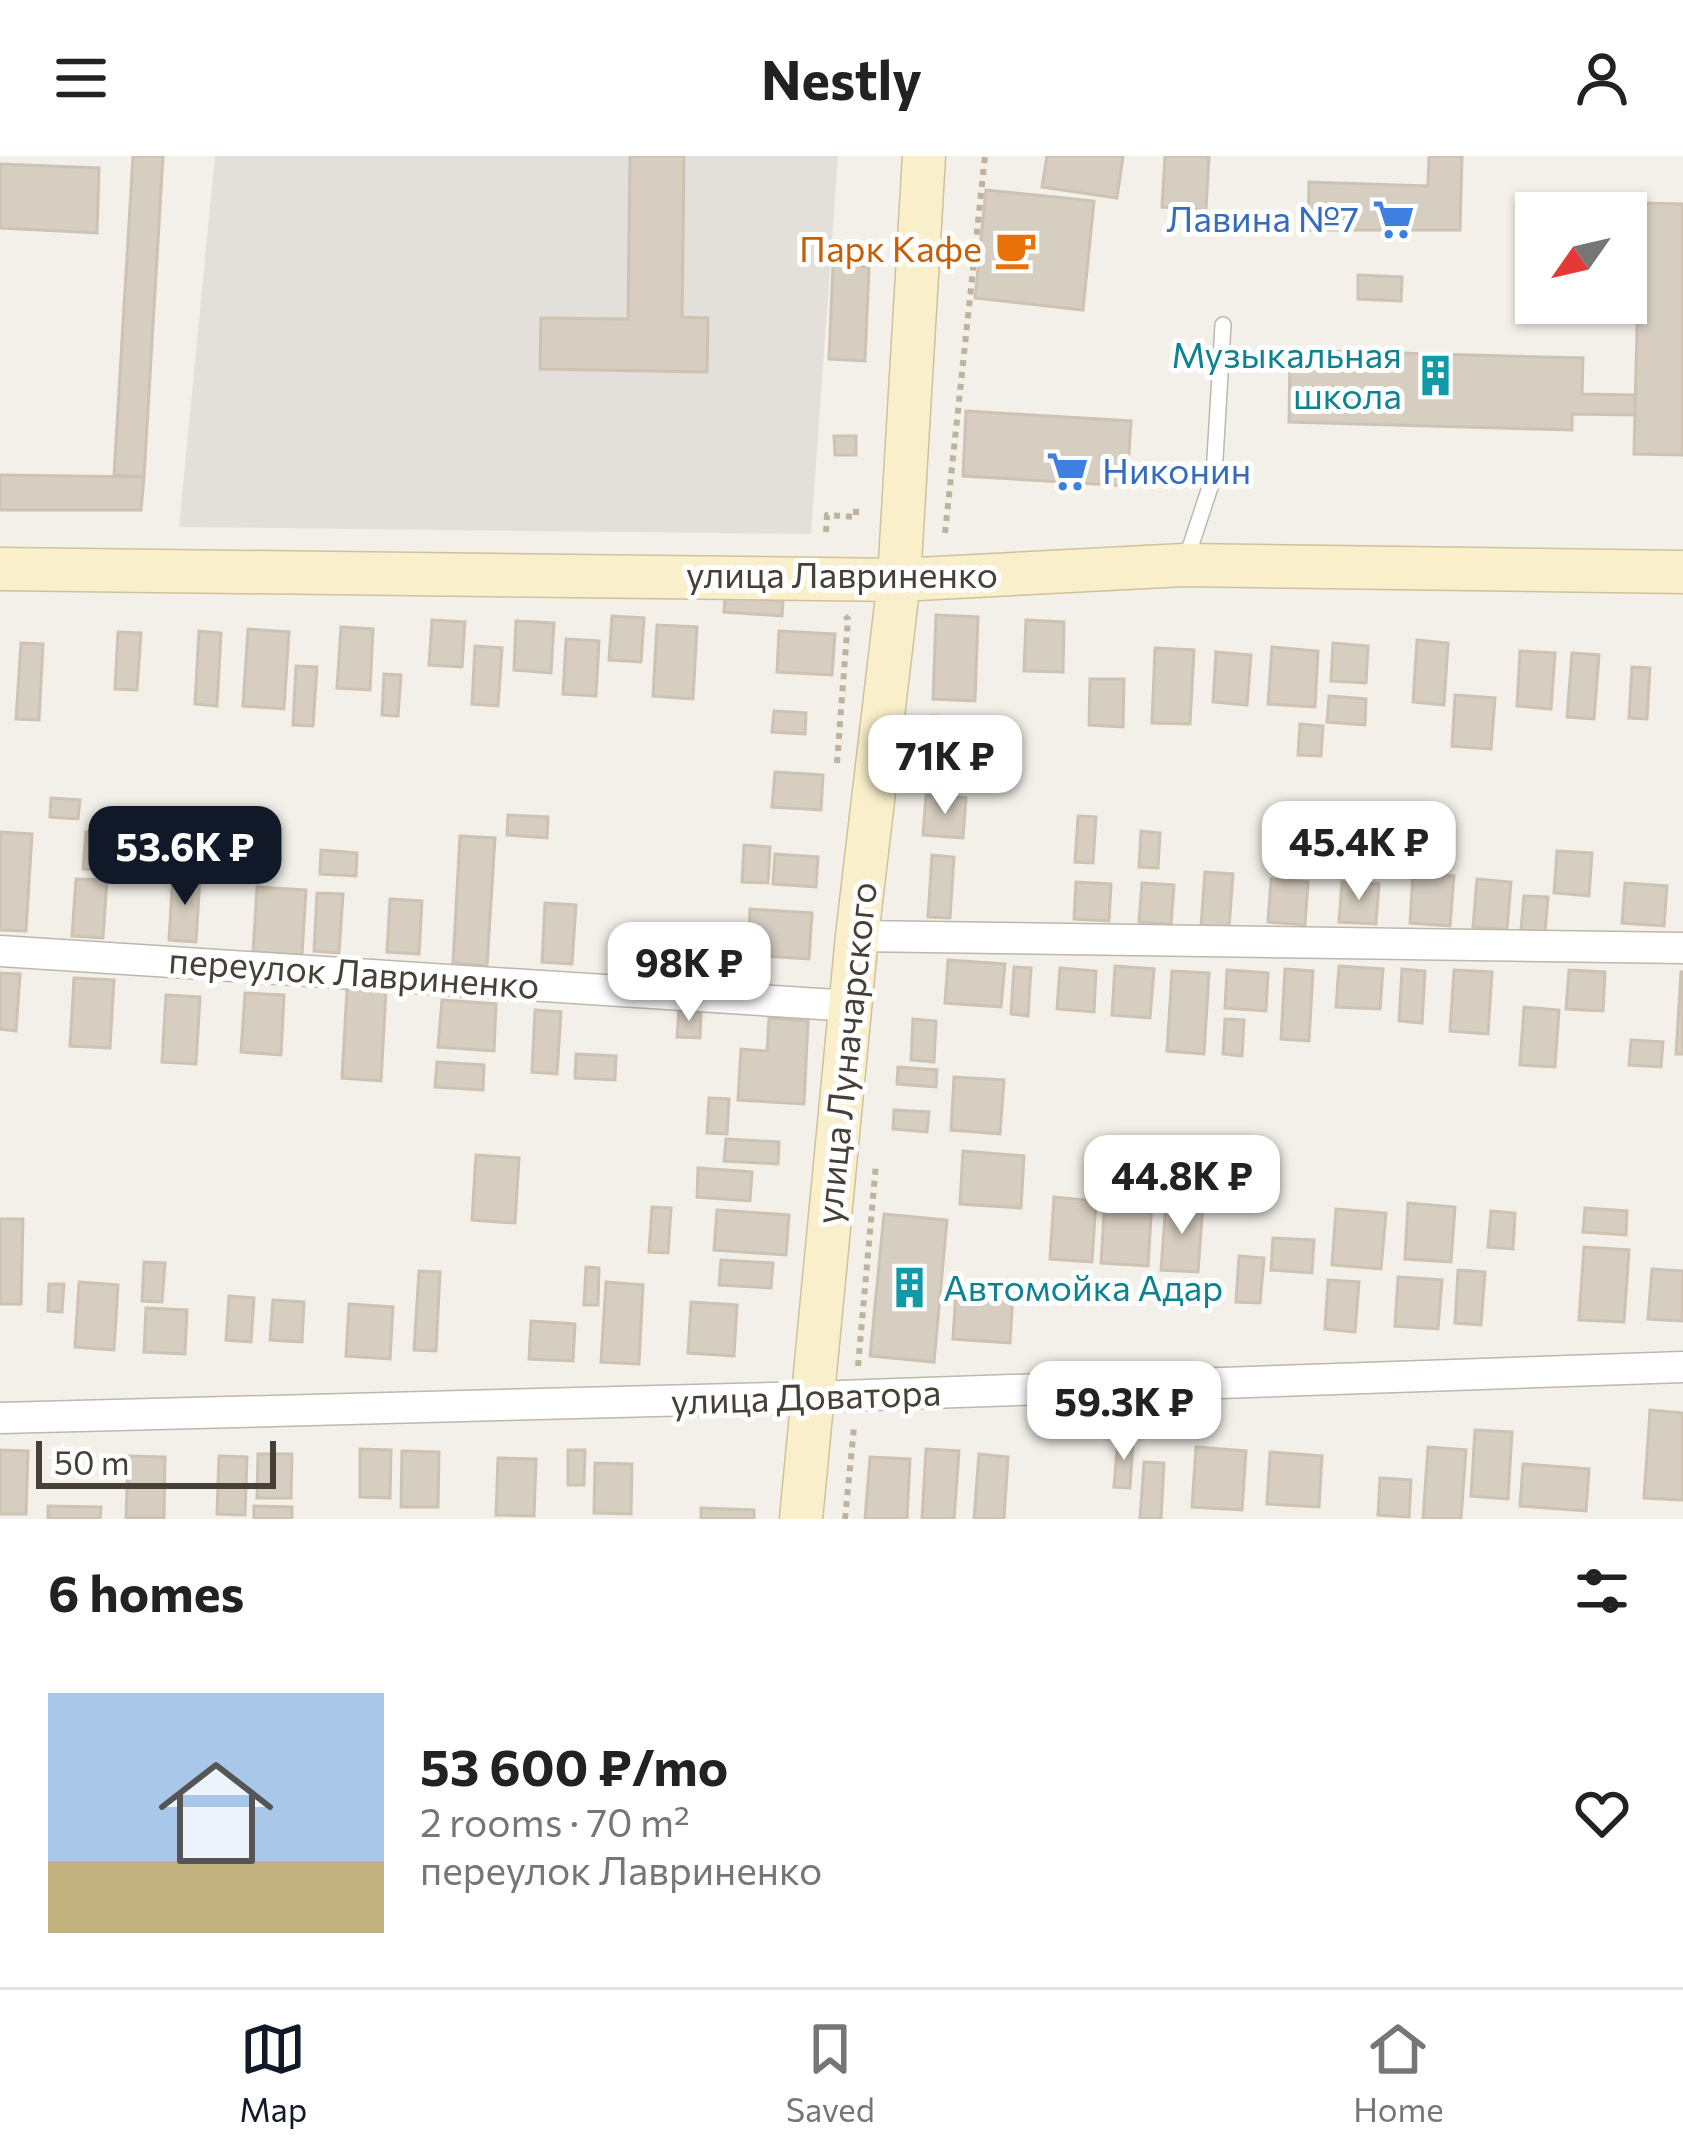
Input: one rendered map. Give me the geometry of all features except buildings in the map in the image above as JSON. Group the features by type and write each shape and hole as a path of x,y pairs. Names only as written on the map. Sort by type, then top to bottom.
{"main road":[{"name":"улица Луначарского","path":"801,1519 857,935 898,580 924,156"},
{"name":"улица Лавриненко","path":"0,569 898,580 1184,565 1683,572"}],"street":[{"path":"857,935 1683,948"},
{"name":"переулок Лавриненко","path":"0,951 852,1006"},
{"name":"улица Доватора","path":"0,1418 856,1396 1683,1367"}],"lane":[{"path":"1184,565 1214,475 1223,326"}],"path":[{"path":"945,532 985,156"},
{"path":"826,532 827,515 856,517 856,506"},
{"path":"845,1519 877,1143"}],"shaded area":[{"path":"215,156 838,156 811,534 179,527"}],"place":[{"name":"Лавина №7","path":"1393,219"},
{"name":"Парк Кафе","path":"1016,249"},
{"name":"Музыкальная школа","path":"1436,376"},
{"name":"Никонин","path":"1068,471"},
{"name":"Автомойка Адар","path":"909,1288"}]}
